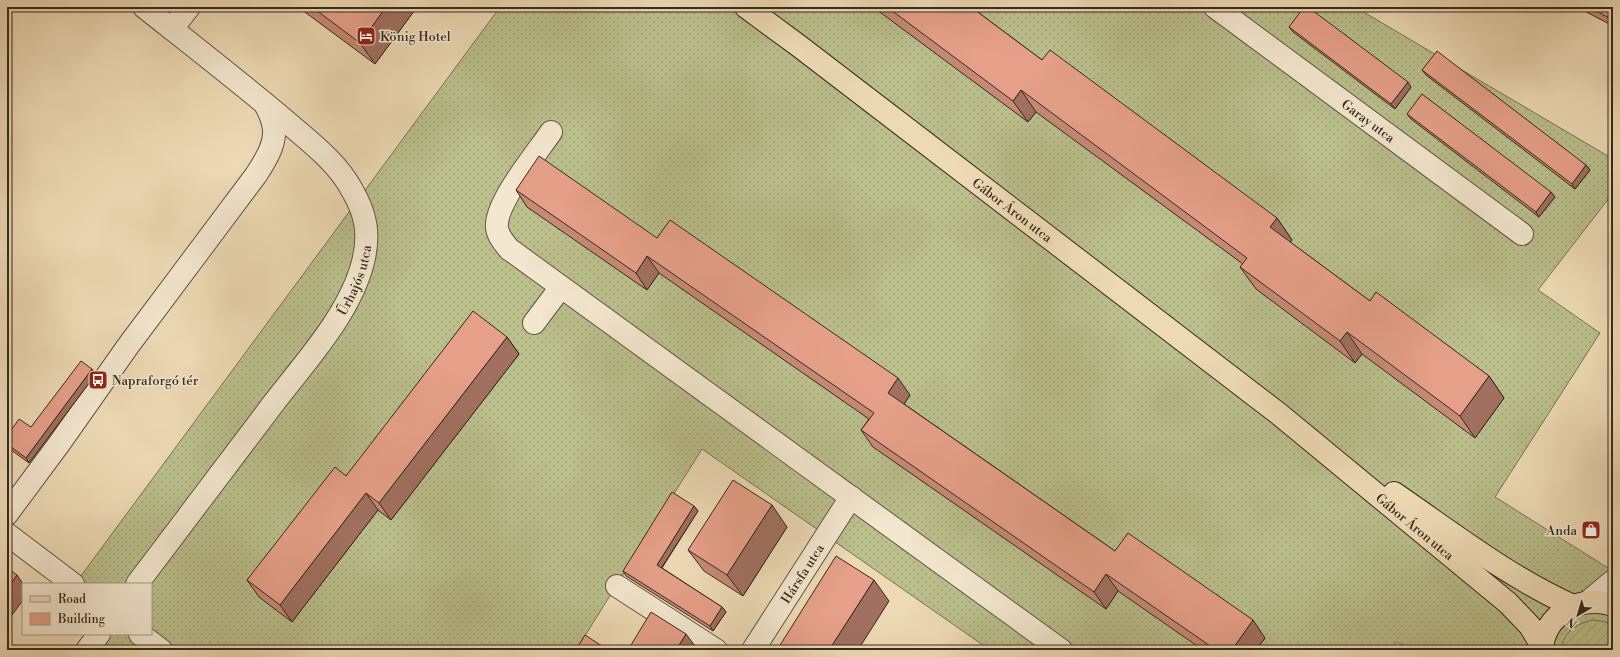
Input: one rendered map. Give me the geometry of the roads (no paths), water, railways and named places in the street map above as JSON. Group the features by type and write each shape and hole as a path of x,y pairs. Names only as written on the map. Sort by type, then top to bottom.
{"main road":[{"name":"Gábor Áron utca","path":"746,7 806,51 1279,414 1508,603 1530,626 1542,648"},
{"name":"Gábor Áron utca","path":"1279,414 1524,582 1548,595 1580,604 1603,602 1613,606"},
{"path":"1542,648 1546,633 1553,622 1562,613 1580,604"}],"street":[{"name":"Űrhajós utca","path":"138,583 328,333 355,286 363,263 367,245 366,224 352,188 339,170 321,151 264,103 144,7"},
{"path":"172,29 189,7"},
{"name":"Garay utca","path":"1224,10 1522,234"},
{"path":"7,514 59,444 128,346 256,174 268,155 273,138 274,125 264,103"},
{"path":"551,132 506,197 500,211 497,229 502,240 509,249 1061,650"},
{"path":"534,324 561,287"},
{"name":"Hársfa utca","path":"753,650 850,497"},
{"path":"7,534 72,583"},
{"path":"1580,604 1613,581"},
{"path":"617,586 716,650"},
{"path":"655,637 667,618"},
{"path":"87,650 98,635"},
{"path":"141,635 161,650"}],"place":[{"name":"König Hotel","path":"366,36"},
{"name":"Napraforgó tér","path":"98,380"},
{"name":"Anda","path":"1591,530"}]}
